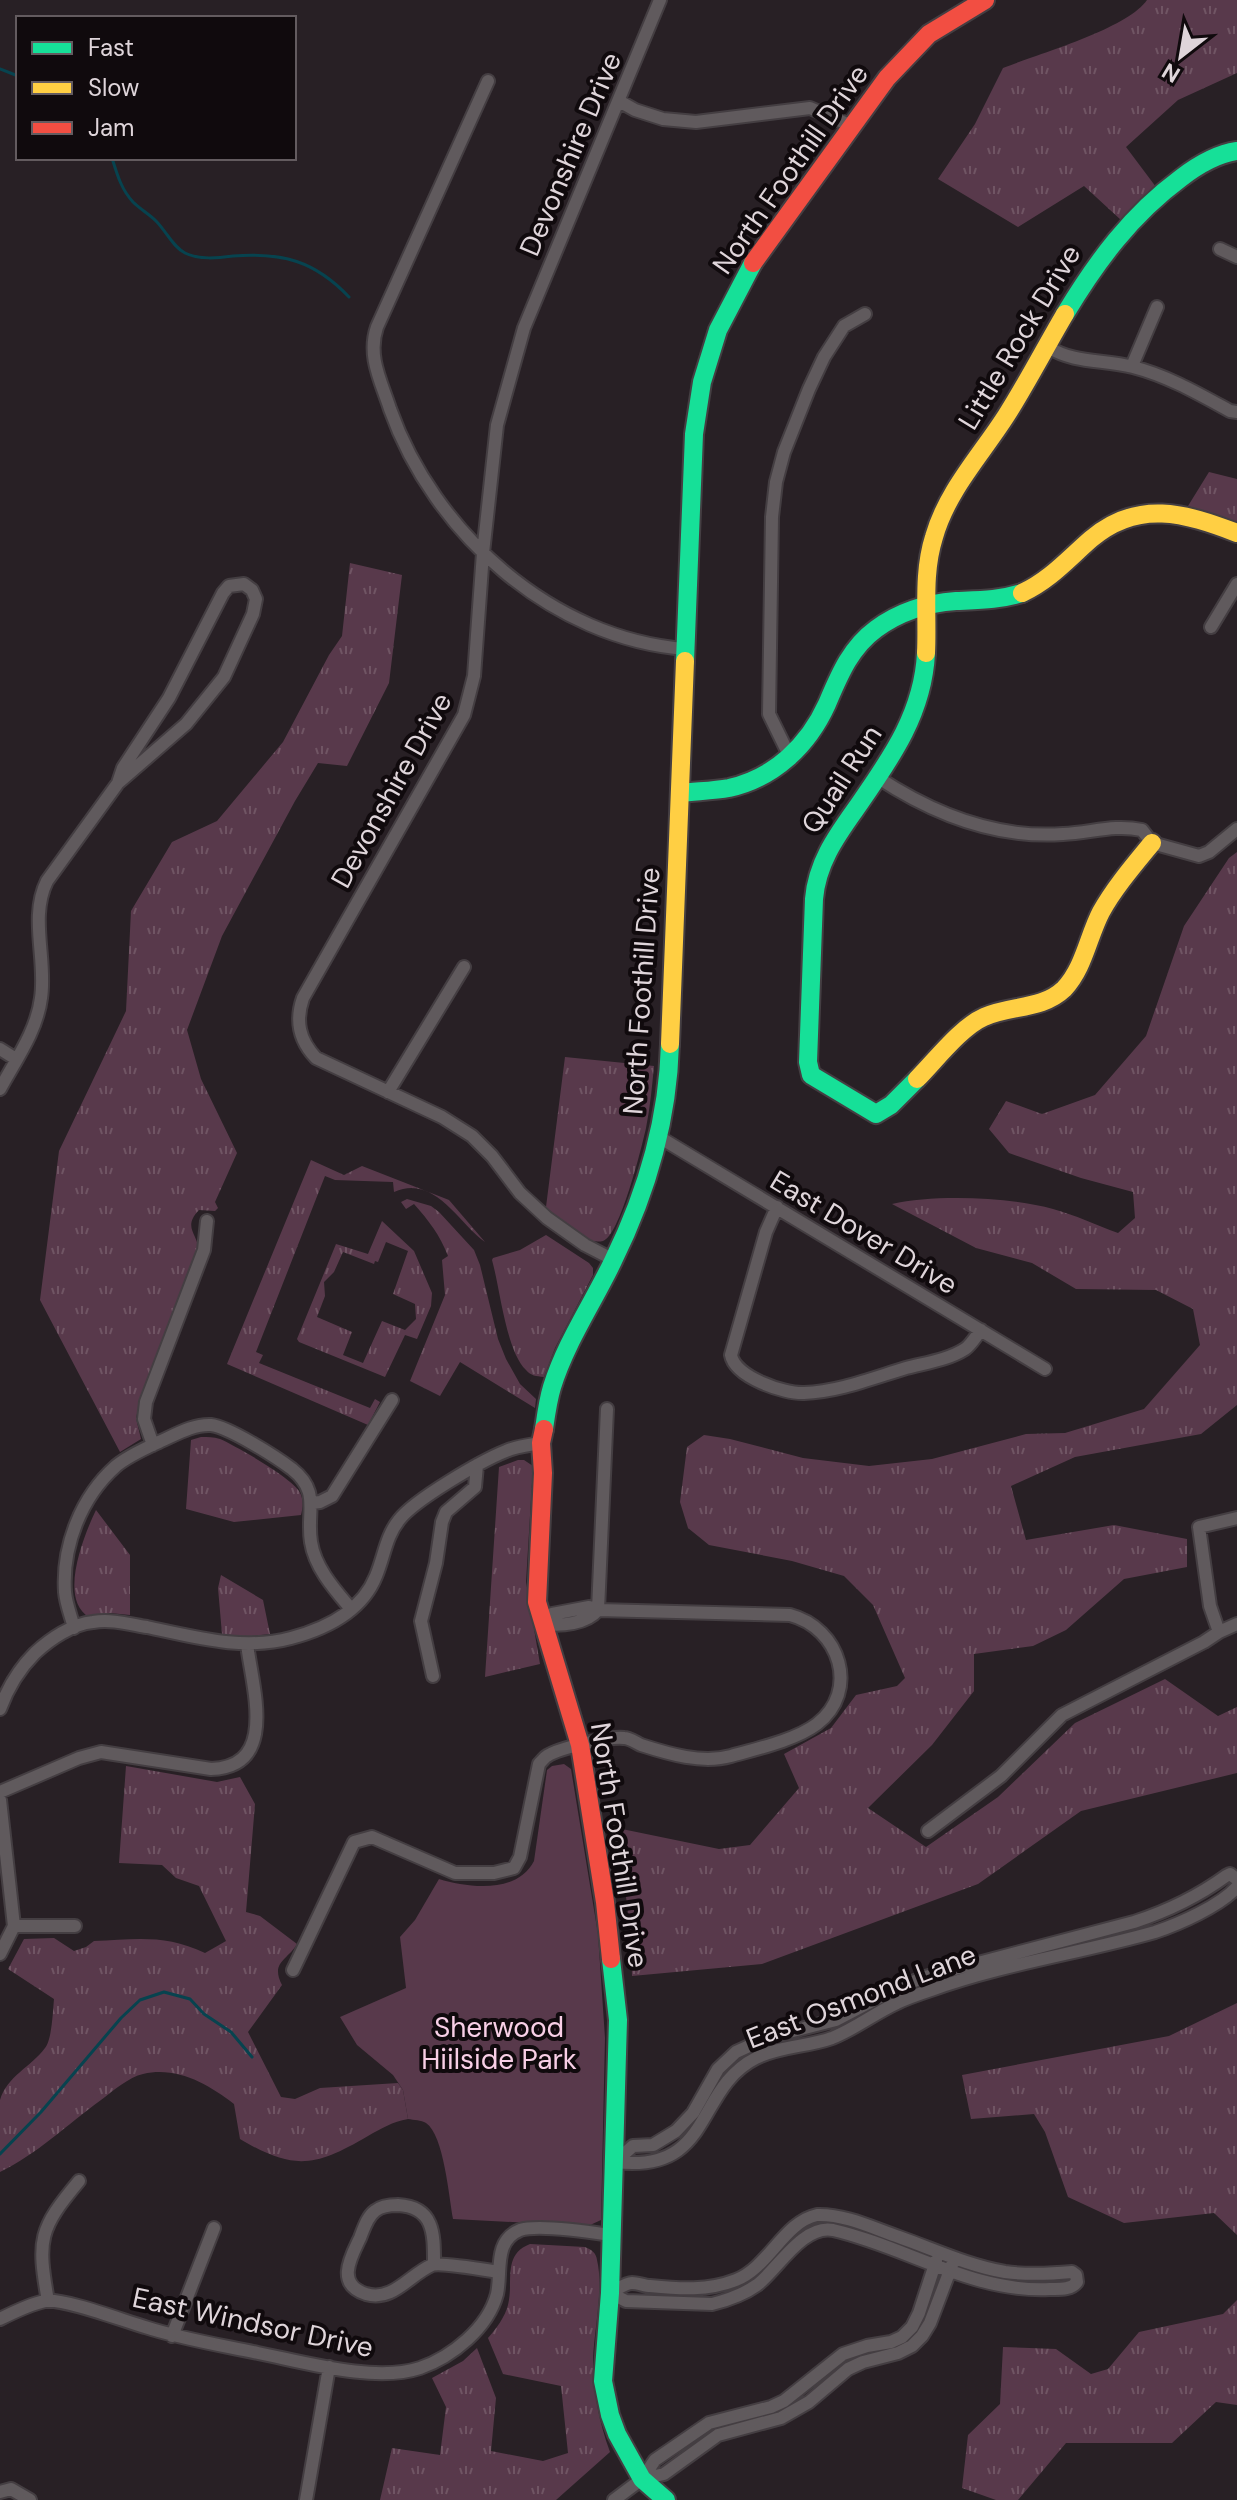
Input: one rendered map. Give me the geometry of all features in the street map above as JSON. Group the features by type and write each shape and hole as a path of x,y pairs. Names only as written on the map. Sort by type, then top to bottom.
{"street":[{"name":"Devonshire Drive","path":"614,1260 585,1245 547,1218 520,1193 492,1156 472,1136 442,1117 316,1058 302,1040 299,1008 464,715 474,676 497,425 525,322 660,0"},
{"name":"North Foothill Drive","path":"666,2500 642,2479 617,2434 603,2381 610,2293 618,2020 605,1902 580,1745 537,1602 543,1473 541,1443 551,1389 565,1353 614,1260 638,1202 659,1137 670,1057 694,434 708,361 718,330 743,278 887,78 929,34 966,5 985,0"},
{"path":"488,81 377,327 373,349 377,374 413,462 452,517 483,553 516,583 578,618 643,643 686,649"},
{"path":"619,101 663,119 696,122 810,108 852,126"},
{"name":"Little Rock Drive","path":"924,607 927,560 946,505 1005,417 1097,260 1136,215 1178,179 1204,162 1237,151"},
{"path":"1220,249 1237,257"},
{"path":"1132,366 1157,307"},
{"path":"790,757 769,714 772,517 776,482 784,452 824,357 844,326 865,314"},
{"path":"1048,347 1072,359 1132,366 1176,382 1237,412"},
{"path":"680,793 743,784 776,768 790,757 801,748 818,722 844,664 866,638 894,619 946,602 994,601 1027,591 1055,573 1101,529 1133,516 1168,513 1237,533"},
{"path":"0,1089 32,1029 41,998 39,912 47,881 118,783 128,761 169,698 223,593 229,586 244,584 252,590 256,599 253,614 224,677 186,724 118,783"},
{"path":"1211,627 1237,584"},
{"name":"Quail Run","path":"924,607 926,677 920,698 902,739 830,846 818,876 808,1062 811,1075 876,1114 891,1105 981,1018 1003,1010 1025,1008 1060,992 1075,975 1094,926 1109,899 1152,843"},
{"path":"877,777 928,806 986,829 1062,834 1122,826 1142,830 1152,843 1199,856 1209,852 1237,829"},
{"path":"388,1092 464,967"},
{"path":"0,1049 16,1059"},
{"name":"East Dover Drive","path":"659,1137 1045,1369"},
{"path":"777,1207 766,1232 731,1355 740,1371 772,1387 802,1394 837,1388 950,1356 967,1347 981,1330"},
{"path":"153,1445 144,1419 146,1402 204,1250 207,1221"},
{"path":"312,1503 332,1496 392,1400"},
{"path":"598,1610 607,1409"},
{"path":"74,1628 65,1595 65,1570 74,1528 92,1493 117,1465 188,1429 209,1425 223,1428 291,1469 305,1481 312,1503 310,1541 317,1563 351,1609"},
{"path":"0,1709 4,1684 49,1640 91,1622 115,1621 247,1644 266,1644 327,1627 351,1609 375,1578 385,1546 401,1517 477,1465 509,1449 541,1443"},
{"path":"433,1676 421,1621 446,1512 475,1487 477,1465"},
{"path":"1219,1632 1210,1606 1199,1527 1237,1518"},
{"path":"293,1970 354,1842 372,1837 455,1873 494,1873 514,1868 520,1857 539,1764 546,1756 580,1745 605,1748 640,1744 676,1755 713,1759 728,1757 809,1730 831,1709 837,1696 840,1682 837,1653 810,1623 790,1615 598,1610 589,1607 552,1614 544,1624"},
{"path":"928,1831 1001,1776 1062,1715 1237,1624"},
{"path":"0,1792 79,1758 101,1752 211,1769 238,1762 252,1748 258,1729 247,1644"},
{"path":"0,1800 14,1926 0,1954"},
{"name":"East Osmond Lane","path":"615,2162 633,2146 644,2147 659,2142 676,2131 687,2121 718,2069 736,2052 757,2041 836,2020 925,1977 1168,1911 1230,1874 1237,1879"},
{"name":"East Osmond Lane","path":"615,2162 636,2164 665,2156 690,2141 708,2116 723,2086 741,2068 772,2051 832,2038 897,2003 934,1989 1155,1932 1177,1924 1229,1895 1237,1887"},
{"path":"14,1926 75,1926"},
{"path":"852,2011 858,2024"},
{"path":"659,2142 665,2156"},
{"path":"0,2319 48,2301 43,2273 43,2236 54,2211 79,2181"},
{"path":"434,2264 431,2223 408,2206 389,2205 377,2209 369,2217 347,2267 349,2279 357,2291 371,2295 385,2295 434,2264 499,2272"},
{"path":"817,2215 861,2223 1005,2272 1072,2272 1077,2282 1070,2288 1023,2290 992,2285 824,2230 807,2237 755,2286 724,2301 712,2304 626,2301 610,2293 629,2283 701,2289 738,2280 766,2258 798,2223 817,2215"},
{"path":"172,2336 214,2228"},
{"name":"East Windsor Drive","path":"48,2301 88,2309 172,2336 329,2367 388,2373 420,2368 439,2360 454,2350 482,2322 497,2294 502,2247 511,2235 530,2229 611,2235"},
{"path":"614,2500 642,2479 655,2460 709,2423 771,2407 784,2401 843,2354 902,2337 919,2313 939,2251"},
{"path":"642,2479 664,2474 718,2435 781,2418 809,2402 855,2366 912,2346 930,2323 955,2257"},
{"path":"306,2500 329,2367"},
{"path":"0,2492 11,2489 30,2500"}],"green space":[{"path":"1147,0 1237,0 1237,73 1178,100 1126,147 1156,187 1121,220 1084,186 1018,227 938,179 975,124 1003,68 1102,31 1137,11"},
{"path":"1209,472 1237,479 1237,523 1188,506"},
{"path":"350,563 402,575 389,683 347,766 318,763 295,801 222,936 187,1030 201,1079 237,1153 215,1202 218,1208 215,1211 199,1210 192,1221 199,1252 140,1401 136,1418 141,1439 120,1452 40,1300 59,1151 126,1011 131,911 172,842 217,821 283,742 342,636"},
{"path":"1237,852 1237,1405 1201,1434 1075,1457 1011,1486 1026,1540 1114,1525 1187,1539 1187,1567 1124,1579 1066,1630 1033,1646 974,1654 974,1691 932,1745 868,1808 926,1847 998,1797 1075,1723 1165,1679 1218,1716 1237,1707 1237,1773 1081,1811 978,1884 762,1964 632,1976 631,1935 617,1828 719,1849 750,1845 799,1788 784,1754 831,1728 856,1695 897,1686 905,1678 873,1605 844,1576 792,1561 709,1545 688,1528 680,1502 687,1447 704,1435 803,1458 869,1466 932,1459 1026,1434 1065,1433 1144,1409 1200,1345 1193,1309 1156,1290 1076,1289 1032,1263 976,1248 892,1204 951,1198 1015,1202 1061,1211 1118,1233 1135,1218 1133,1192 1009,1153 989,1129 1006,1101 1042,1114 1095,1095 1146,1036 1184,926 1229,858"},
{"path":"565,1057 654,1066 647,1120 635,1170 616,1224 603,1241 580,1236 546,1207"},
{"path":"311,1160 344,1175 362,1166 449,1200 485,1242 445,1203 422,1190 409,1188 394,1192 393,1182 335,1180 325,1176 256,1352 263,1355 259,1363 370,1408 375,1399 380,1402 368,1425 227,1364"},
{"path":"407,1199 431,1206 439,1212 474,1250 498,1339 520,1384 536,1399 535,1408 460,1362 440,1396 410,1381 445,1295 442,1260 448,1256 434,1228 414,1204 406,1209 401,1202"},
{"path":"382,1221 414,1251 432,1293 431,1306 417,1339 405,1335 385,1377 297,1339 336,1244 368,1254","holes":["386,1242 408,1251 393,1294 415,1304 416,1319 405,1330 382,1321 363,1363 343,1355 352,1332 317,1317 325,1296 324,1282 334,1272 343,1252 374,1264 378,1262"]},
{"path":"546,1235 589,1263 593,1275 555,1348 544,1377 528,1372 513,1349 492,1260 520,1250"},
{"path":"217,1438 228,1443 294,1485 301,1494 301,1515 234,1522 186,1509 191,1440"},
{"path":"518,1460 533,1466 526,1582 540,1664 485,1677 499,1467"},
{"path":"96,1510 130,1555 130,1615 110,1613 89,1617 80,1608 75,1596 76,1566"},
{"path":"221,1575 263,1600 270,1634 242,1637 222,1634 218,1588"},
{"name":"Sherwood Hiilside Park","path":"564,1764 571,1769 598,1934 605,2038 601,2220 588,2226 453,2219 441,2153 432,2130 424,2122 408,2119 403,2090 393,2075 357,2045 340,2017 406,1988 400,1937 415,1920 439,1879 464,1885 491,1886 504,1884 526,1872 534,1861 547,1770"},
{"path":"126,1766 217,1782 240,1777 255,1804 246,1912 260,1916 297,1944 279,1966 282,1985 248,2032 281,2097 295,2099 320,2088 398,2083 403,2090 408,2119 387,2126 333,2154 304,2161 290,2160 240,2139 234,2104 214,2090 192,2078 156,2072 127,2081 40,2148 0,2172 0,2100 8,2084 45,2048 53,2017 54,1999 8,1969 24,1939 54,1938 74,1951 94,1941 164,1940 205,1953 226,1941 199,1886 176,1878 162,1865 119,1863"},
{"path":"1237,2003 1237,2235 1214,2213 1124,2223 1068,2197 1045,2132 1034,2114 971,2119 962,2075 1169,2036"},
{"path":"530,2244 585,2247 596,2255 599,2284 594,2383 610,2452 556,2500 380,2500 392,2448 440,2455 446,2407 432,2378 463,2361 477,2348 496,2398 491,2451 543,2461 568,2453 561,2386 503,2374 488,2338 507,2309 512,2262 521,2249"},
{"path":"1237,2300 1237,2405 1216,2402 1172,2443 1066,2443 1018,2500 996,2500 962,2488 968,2435 1000,2404 1003,2347 1056,2349 1091,2374 1108,2369 1139,2332 1223,2314"}],"waterway":[{"path":"0,69 16,75"},
{"path":"113,160 129,197 185,253 209,258 267,256 297,262 323,275 349,297"},
{"path":"0,2154 140,2000 164,1992 190,1999 204,2014 231,2032 252,2057"}],"traffic: fast":[{"path":"1065,314 1103,257 1146,207 1201,165 1237,151"},
{"path":"685,661 694,434 702,382 718,330 753,263"},
{"path":"680,793 723,789 745,783 761,777 788,758 819,719 852,654 885,623 914,609 935,604 1022,593"},
{"path":"917,1079 891,1105 876,1114 811,1075 808,1062 814,899 819,874 834,841 902,736 918,697 926,653"},
{"path":"544,1429 549,1397 558,1370 625,1236 645,1183 660,1128 670,1044"},
{"path":"611,1959 618,2020 610,2293 603,2381 617,2434 642,2479 666,2500"}],"traffic: slow":[{"path":"926,653 928,566 940,520 956,489 1014,404 1065,314"},
{"path":"1022,593 1050,575 1109,526 1126,518 1144,514 1180,516 1237,533"},
{"path":"670,1044 685,661"},
{"path":"917,1079 957,1036 975,1022 994,1013 1046,1001 1064,989 1076,972 1106,903 1152,843"}],"traffic: jam":[{"path":"753,263 887,78 929,34 985,0"},
{"path":"544,1429 541,1443 543,1473 537,1602 580,1745 611,1959"}]}
